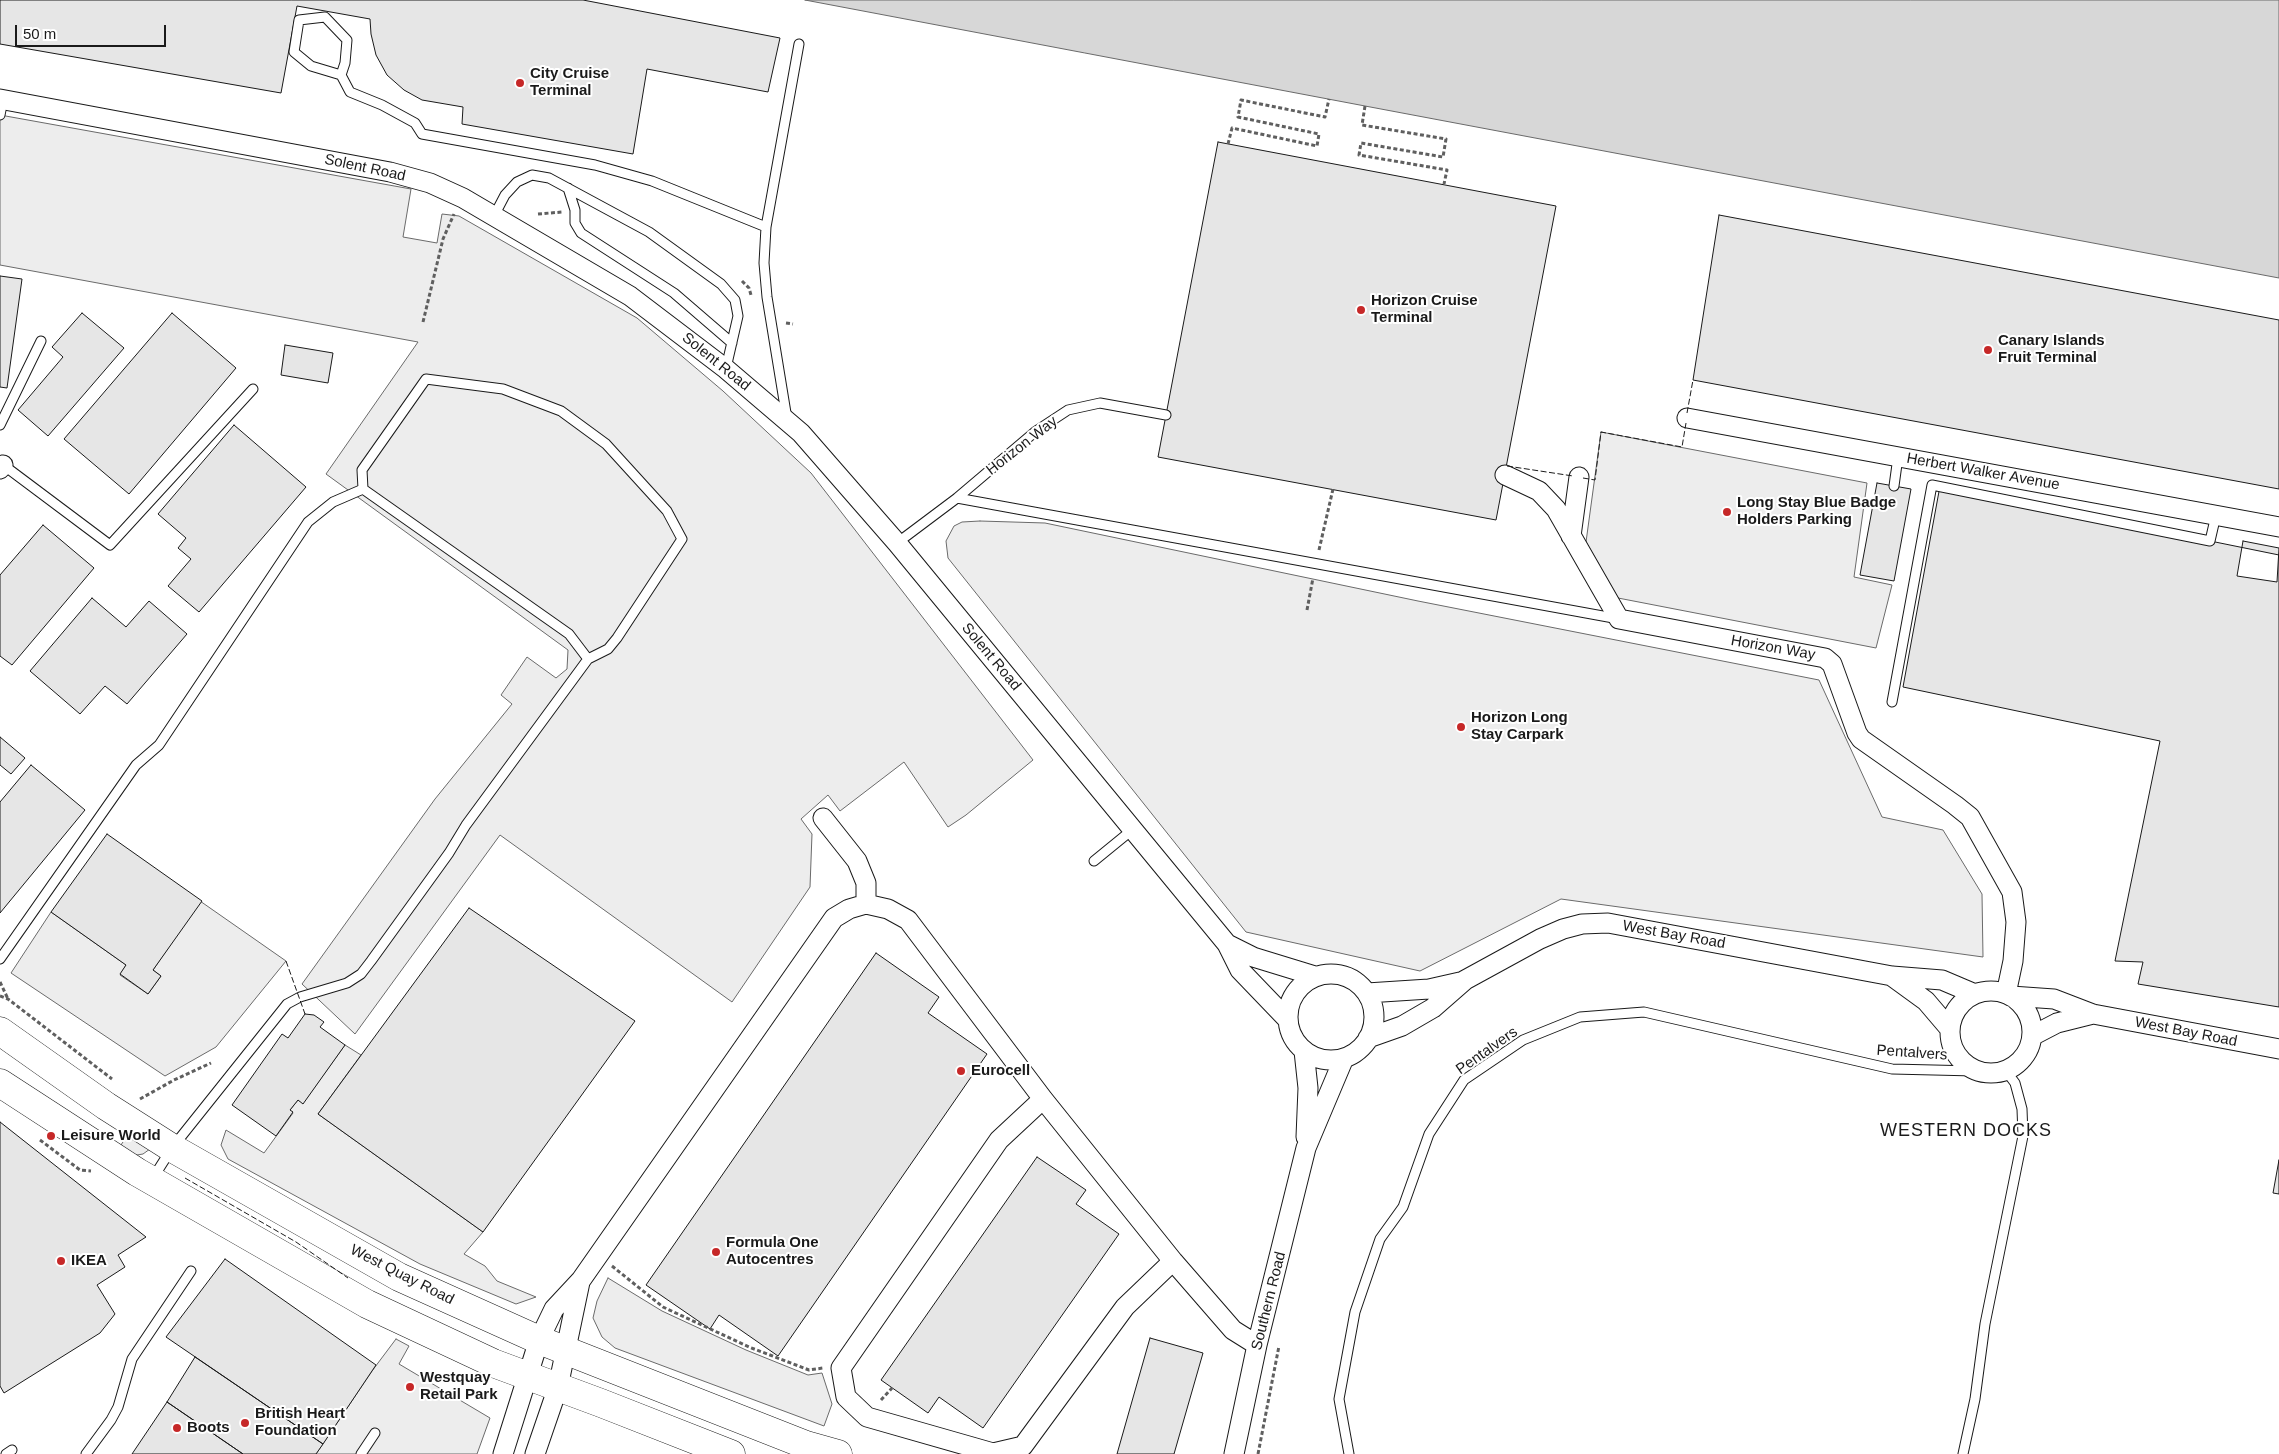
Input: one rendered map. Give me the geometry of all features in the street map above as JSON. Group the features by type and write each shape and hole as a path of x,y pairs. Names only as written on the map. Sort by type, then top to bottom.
{"highway":[{"name":"West Quay Road","path":"0,1031 106,1106 172,1148 399,1277 539,1340 806,1445 838,1454"},
{"path":"0,1083 152,1180 367,1304 437,1338 526,1376 731,1454"}],"street":[{"name":"Solent Road","path":"1,105 390,172 430,183 494,216 630,296 726,369 801,433 897,543 1228,944 1240,970 1288,1020"},
{"name":"Herbert Walker Avenue","path":"1687,418 2279,527"},
{"path":"1505,475 1539,491 1556,509 1619,619"},
{"path":"1571,536 1579,477"},
{"name":"Horizon Way","path":"1619,619 1825,658 1832,664 1857,733 1861,739 1970,817 2012,892 2016,922 2008,995"},
{"path":"823,818 857,861 866,883 866,904"},
{"path":"503,1454 517,1415 526,1376 539,1340 554,1309 581,1280 834,918 850,909 866,904 888,909 908,920 1043,1098 1173,1261 1233,1330 1257,1345"},
{"name":"West Bay Road","path":"1368,1038 1402,1026 1433,1008 1465,980 1540,939 1563,929 1582,924 1608,923 1892,976 1942,980 1976,994"},
{"name":"Solent Road","path":"1228,944 1253,957 1315,976"},
{"path":"1344,975 1357,982 1367,993 1372,1004 1374,1016 1368,1038 1362,1047 1344,1058 1330,1060 1316,1057 1304,1051 1296,1042 1288,1020 1289,1006 1294,994 1303,983 1315,976 1344,975"},
{"name":"West Bay Road","path":"1892,976 1926,1001 1949,1028"},
{"name":"West Bay Road","path":"1367,993 1429,989 1465,980"},
{"path":"1996,991 2008,995 2020,1003 2028,1012 2032,1024 2031,1045 2022,1060 2006,1071 1985,1073 1974,1070 1963,1064 1955,1054 1950,1041 1949,1028 1958,1007 1976,994 1996,991"},
{"name":"West Bay Road","path":"2008,995 2054,999 2093,1014 2279,1050"},
{"name":"West Bay Road","path":"2032,1036 2057,1022 2093,1014"},
{"name":"Southern Road","path":"1304,1051 1308,1088 1306,1148"},
{"name":"Southern Road","path":"1234,1454 1257,1345 1306,1148 1344,1058"},
{"path":"1043,1098 999,1140 841,1368 846,1397 867,1417 993,1453 1023,1446 1125,1307 1173,1261"},
{"path":"534,1454 558,1387 581,1280"}],"lane":[{"path":"341,75 345,63 347,40 325,17 299,20 294,52 311,66 341,75 350,92 382,105 415,123 422,134 595,166 652,181 766,227"},
{"path":"788,422 767,297 764,263 766,227 799,44"},
{"path":"494,216 505,195 516,182 532,175 549,178 649,232 721,284 735,300 738,316 726,369"},
{"path":"568,188 575,210 575,224 581,233 674,293 732,343"},
{"path":"0,425 28,372 41,341"},
{"path":"152,1180 172,1148 287,1004 300,997 347,982 366,968 449,853 466,825 588,659 608,649 618,638 682,539 667,511 606,444 561,411 503,389 426,379 362,470 363,489"},
{"path":"1,466 110,545 253,389"},
{"name":"Horizon Way","path":"897,543 957,498 1036,431 1068,410 1100,403 1166,415"},
{"path":"1894,486 1898,457"},
{"path":"1892,702 1932,486 2210,541 2216,515"},
{"path":"363,489 569,634 588,659"},
{"path":"0,959 136,765 159,745 308,522 333,502 363,489"},
{"path":"957,498 1619,619"},
{"path":"1094,861 1132,830"},
{"name":"Pentalvers","path":"1349,1454 1339,1399 1355,1312 1380,1239 1403,1206 1429,1134 1464,1080 1523,1040 1580,1017 1644,1012 1892,1069 1974,1070"},
{"path":"1963,1454 1975,1399 1985,1324 2023,1136 2022,1109 2015,1083 2006,1071"},
{"path":"86,1454 111,1420 118,1407 132,1359 191,1271"},
{"path":"360,1454 375,1433"}],"path":[{"path":"1228,144 1232,128 1317,146 1319,134 1238,117 1241,100 1325,117 1329,99"},
{"path":"1365,106 1362,125 1446,139 1443,157 1361,143 1359,155 1447,170 1444,184"},
{"path":"423,322 443,239 462,198"},
{"path":"0,982 8,999"},
{"path":"0,996 8,999 113,1080"},
{"path":"139,1099 211,1063"},
{"path":"598,1254 663,1307 749,1347 809,1370 841,1368"}],"shaded area":[{"path":"805,0 2279,0 2279,278 1365,106"},
{"path":"0,115 411,189 403,237 437,243 442,214 459,216 637,318 723,391 811,473 1033,760 966,815 948,827 904,762 840,811 828,795 801,819 812,834 810,887 732,1002 500,835 355,1034 302,984 435,799 512,704 501,695 527,657 556,678 567,669 568,650 326,474 418,342 0,265"},
{"name":"Long Stay Blue Badge Holders Parking","path":"1601,432 1867,483 1854,577 1892,585 1876,648 1618,598 1586,542"},
{"name":"Horizon Long Stay Carpark","path":"962,522 1045,523 1418,601 1819,680 1882,817 1943,830 1982,894 1983,957 1561,899 1420,971 1246,932 948,558 946,541 954,526"},
{"path":"200,901 286,961 216,1047 165,1076 11,973 51,912 126,965 120,975 148,994 161,976 153,970"},
{"path":"345,1045 361,1055 318,1114 483,1232 464,1254 485,1266 497,1281 536,1297 516,1304 420,1264 228,1159 221,1145 226,1130 264,1153 293,1113 290,1110 298,1100 303,1103"},
{"path":"128,1135 150,1149 143,1154 131,1156 118,1149"},
{"path":"608,1278 662,1311 746,1350 808,1375 822,1373 832,1404 824,1426 615,1348 602,1337 593,1318 597,1301"},
{"name":"Westquay Retail Park","path":"396,1339 409,1346 399,1364 490,1418 477,1454 316,1454"}],"building":[{"name":"City Cruise Terminal","path":"0,0 583,0 780,38 768,92 647,69 633,154 462,124 463,107 422,100 404,90 387,75 376,55 370,19 297,6 281,93 0,44"},
{"name":"Horizon Cruise Terminal","path":"1218,142 1556,206 1496,520 1158,457"},
{"name":"Canary Islands Fruit Terminal","path":"1719,215 2279,320 2279,489 1693,380"},
{"path":"0,276 22,279 7,388 0,387"},
{"path":"82,313 124,348 48,436 18,410 63,357 52,347"},
{"path":"172,313 236,368 129,494 64,439"},
{"path":"285,345 333,353 328,383 281,375"},
{"path":"234,425 306,487 199,612 168,586 191,559 178,548 186,538 158,514"},
{"path":"1877,483 1911,489 1894,581 1860,575"},
{"path":"1940,486 2279,555 2279,1007 2138,984 2143,962 2115,961 2160,741 1903,687"},
{"path":"43,525 94,568 12,665 0,656 0,575"},
{"path":"2243,541 2279,548 2277,582 2237,576"},
{"path":"92,598 126,627 149,601 187,634 127,704 105,686 80,714 30,671"},
{"path":"0,737 25,758 11,774 0,765"},
{"path":"31,765 85,810 0,913 0,802"},
{"path":"107,834 202,901 153,970 161,976 148,994 120,974 126,965 51,912"},
{"path":"469,908 635,1021 483,1232 318,1114"},
{"path":"876,953 939,997 928,1013 987,1054 778,1356 719,1315 710,1329 646,1285"},
{"path":"305,1014 314,1015 324,1022 320,1027 345,1045 303,1104 298,1100 290,1110 293,1112 276,1136 232,1105 282,1034 288,1038"},
{"name":"IKEA","path":"0,1122 146,1237 118,1255 125,1267 97,1285 115,1314 100,1333 4,1393 0,1386"},
{"path":"1037,1157 1086,1190 1076,1204 1119,1234 983,1428 939,1397 928,1413 881,1380"},
{"path":"2279,1160 2279,1194 2273,1193"},
{"path":"225,1259 376,1365 323,1444 166,1337"},
{"path":"1150,1338 1203,1353 1174,1454 1117,1454"},
{"name":"British Heart Foundation","path":"195,1357 323,1444 316,1454 243,1454 167,1402"},
{"name":"Boots","path":"167,1402 243,1454 132,1454"}],"fence":[{"path":"1687,413 1693,380"},
{"path":"1583,478 1595,480 1601,432 1682,447 1686,423"},
{"path":"1507,466 1573,476"},
{"path":"286,961 305,1014"},
{"path":"185,1178 296,1242 348,1278"}],"place":[{"name":"City Cruise Terminal","path":"520,83"},
{"name":"Horizon Cruise Terminal","path":"1361,310"},
{"name":"Canary Islands Fruit Terminal","path":"1988,350"},
{"name":"Long Stay Blue Badge Holders Parking","path":"1727,512"},
{"name":"Horizon Long Stay Carpark","path":"1461,727"},
{"name":"Eurocell","path":"961,1071"},
{"name":"Leisure World","path":"51,1136"},
{"name":"Formula One Autocentres","path":"716,1252"},
{"name":"IKEA","path":"61,1261"},
{"name":"Westquay Retail Park","path":"410,1387"},
{"name":"British Heart Foundation","path":"245,1423"},
{"name":"Boots","path":"177,1428"}],"district":[{"name":"WESTERN DOCKS","path":"1966,1131"}]}
